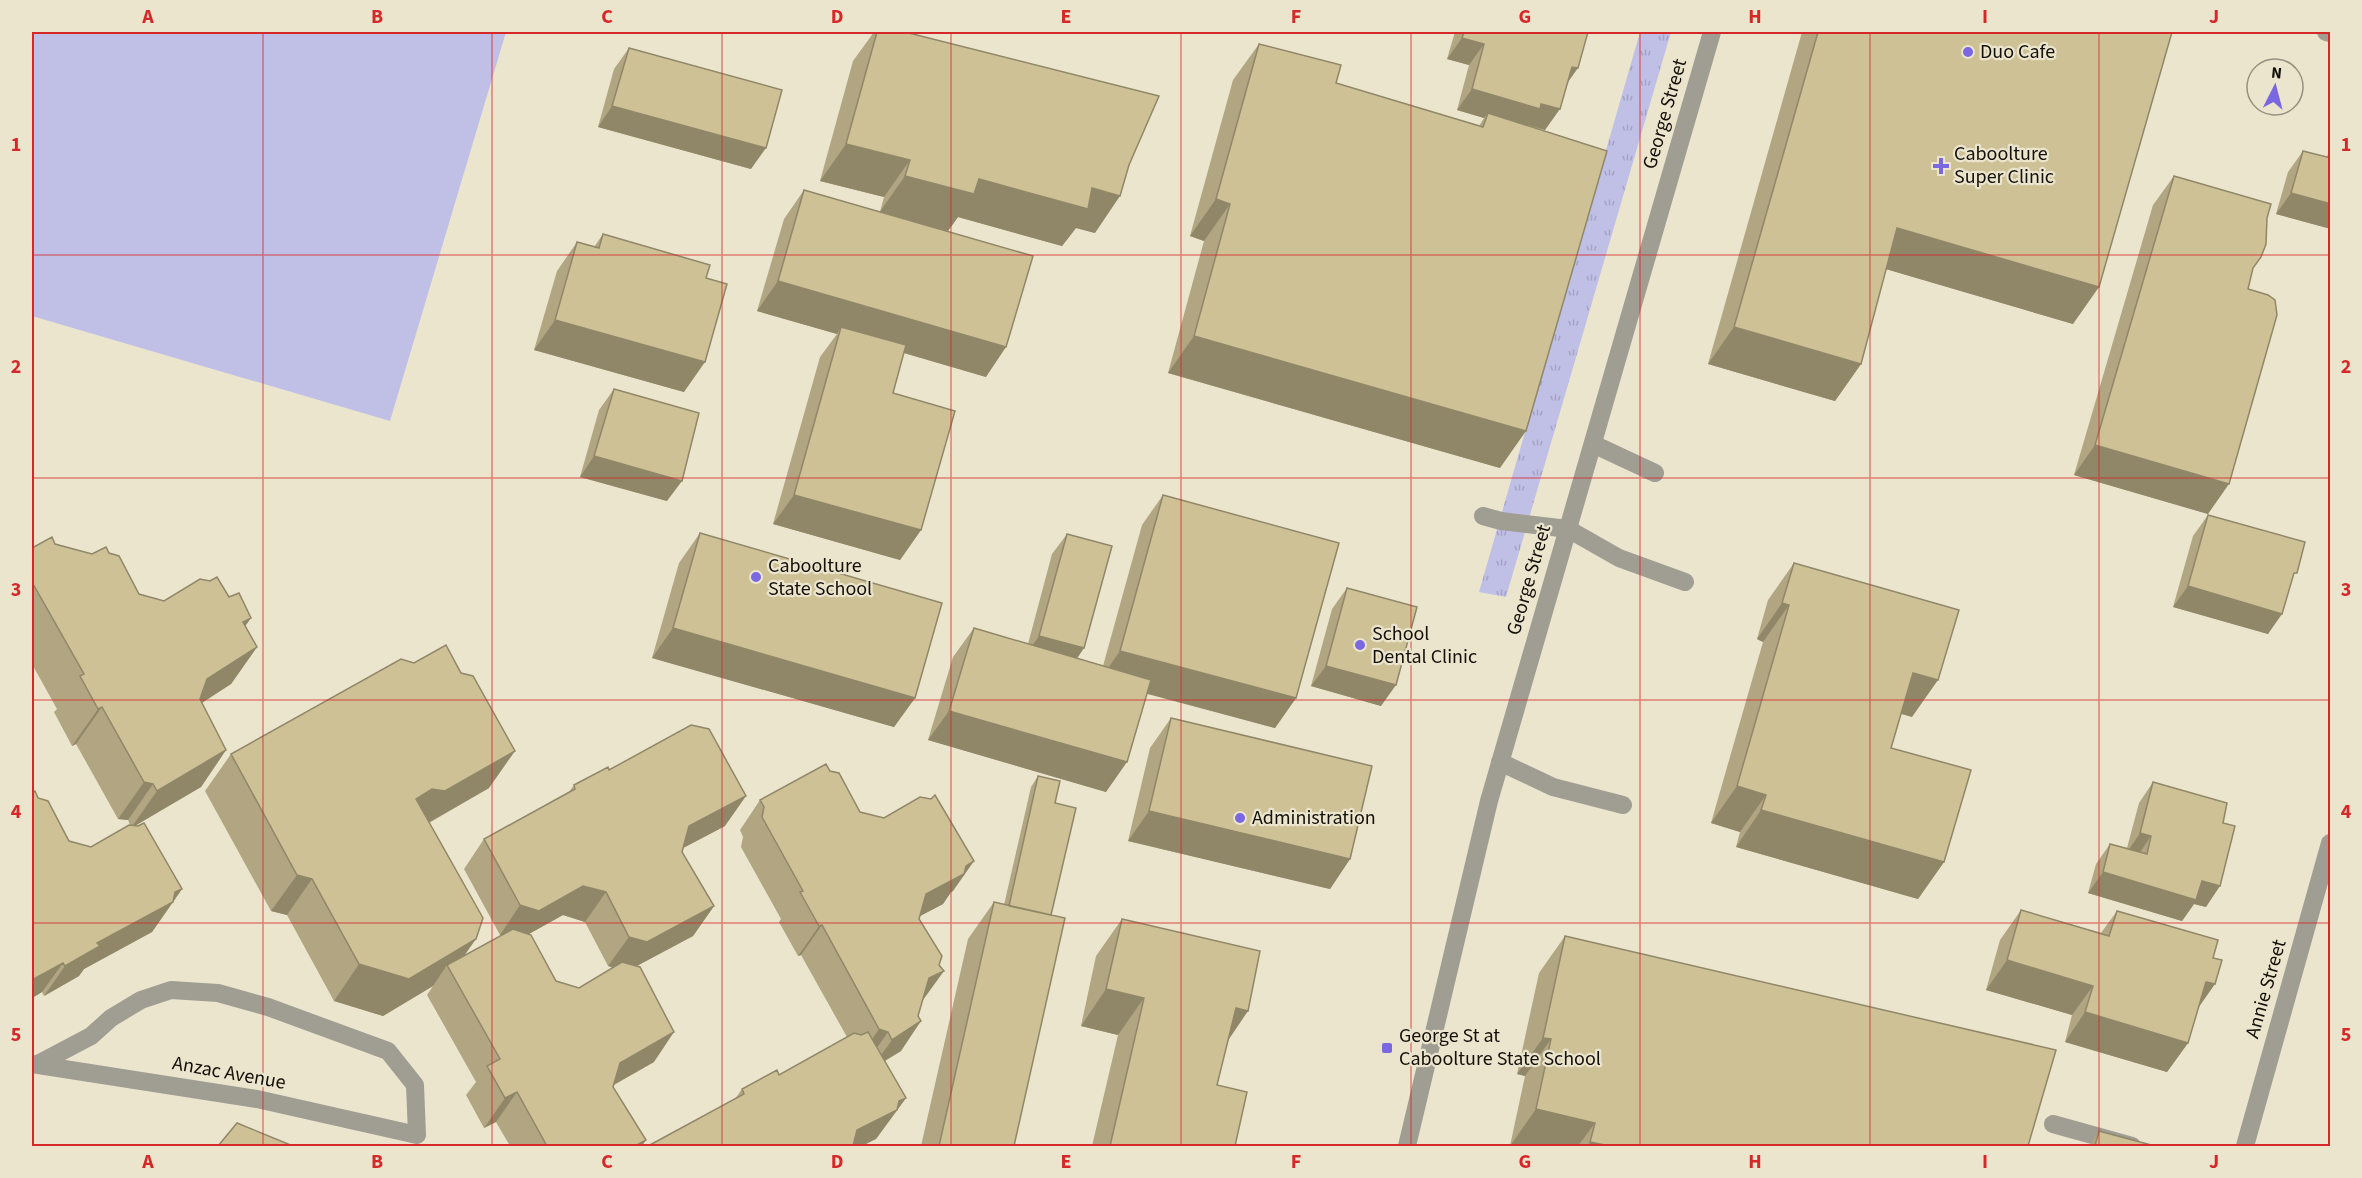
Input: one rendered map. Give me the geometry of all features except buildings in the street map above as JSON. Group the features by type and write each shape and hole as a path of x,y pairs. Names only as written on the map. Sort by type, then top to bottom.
{"street":[{"name":"George Street","path":"1407,1146 1489,801 1712,32"},
{"path":"1593,444 1655,473"},
{"path":"1483,516 1502,521 1568,529 1619,558 1685,582"},
{"path":"1500,762 1553,787 1623,805"},
{"name":"Annie Street","path":"2245,1146 2331,843"},
{"name":"Anzac Avenue","path":"171,990 218,993 268,1006 388,1051 415,1085 417,1135 258,1099 35,1064 91,1036 111,1018 141,1000 171,990"},
{"path":"2053,1124 2132,1146"}],"green space":[{"path":"32,32 506,32 390,421 32,316"},
{"path":"1640,32 1671,32 1506,597 1479,592"}],"place":[{"name":"Duo Cafe","path":"1968,52"},
{"name":"Caboolture Super Clinic","path":"1941,166"},
{"name":"Caboolture State School","path":"756,577"},
{"name":"School Dental Clinic","path":"1360,645"},
{"name":"Administration","path":"1240,818"},
{"name":"George St at Caboolture State School","path":"1387,1048"}]}
